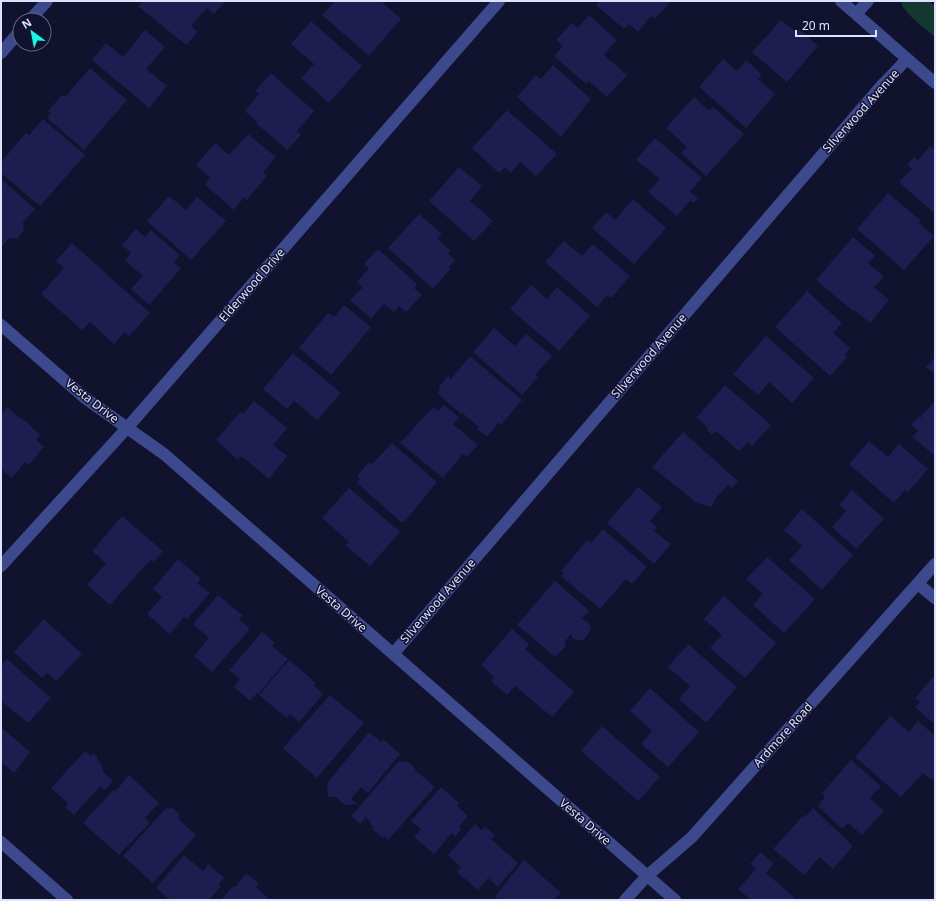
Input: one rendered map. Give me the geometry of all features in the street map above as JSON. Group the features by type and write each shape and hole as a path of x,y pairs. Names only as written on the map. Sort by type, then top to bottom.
{"street":[{"path":"37,12 47,1"},
{"name":"Elderwood Drive","path":"1,566 127,428 499,1"},
{"path":"842,1 935,83"},
{"path":"856,14 868,1"},
{"path":"1,53 12,41"},
{"name":"Silverwood Avenue","path":"393,654 872,96 907,59"},
{"name":"Vesta Drive","path":"1,325 85,398 164,454 676,900"},
{"name":"Ardmore Road","path":"625,900 647,876 692,837 935,564"},
{"path":"918,584 935,598"},
{"path":"1,842 67,900"}],"green space":[{"path":"901,1 929,1 935,6 935,37 905,10"}],"building":[{"path":"143,1 226,1 214,14 207,8 191,26 198,32 186,45 138,6"},
{"path":"335,1 381,1 401,19 369,56 322,15"},
{"path":"599,1 671,1 655,19 651,16 638,32 629,24 624,29 596,5"},
{"path":"589,15 617,40 604,55 627,75 607,97 589,81 586,84 554,56 563,46 556,40 572,23 578,28"},
{"path":"781,20 796,32 799,29 818,46 787,82 752,52"},
{"path":"311,21 362,66 329,103 301,78 314,64 291,44"},
{"path":"145,30 165,47 146,69 167,86 149,108 92,60 106,43 123,57"},
{"path":"723,59 737,71 746,60 762,75 758,79 775,94 746,128 699,87"},
{"path":"553,65 591,99 561,137 517,97 536,75 541,79"},
{"path":"90,68 127,100 84,150 47,118 51,113 48,111 62,95 65,97"},
{"path":"271,73 314,111 297,131 301,135 287,150 257,124 258,123 245,111 259,94 255,91"},
{"path":"694,97 709,111 713,107 744,134 706,176 681,153 687,147 666,128"},
{"path":"507,110 557,154 536,176 520,162 511,173 505,167 499,173 472,148"},
{"path":"43,119 85,155 40,206 1,173 1,162 26,133 29,135"},
{"path":"248,134 276,157 263,172 267,176 247,200 244,197 234,210 205,185 210,178 196,165 215,143 229,155"},
{"path":"655,138 702,178 690,192 698,198 693,203 690,201 677,216 648,192 660,179 636,160"},
{"path":"930,146 935,150 935,210 933,212 899,182 912,169 907,165 914,157 918,160"},
{"path":"459,167 482,186 470,201 493,221 474,241 429,201"},
{"path":"1,179 35,209 23,222 24,230 17,239 9,238 1,248"},
{"path":"888,193 920,220 919,223 934,236 904,270 857,229"},
{"path":"169,196 186,210 197,197 226,221 191,260 147,221"},
{"path":"633,199 666,228 634,264 592,228 606,212 615,220"},
{"path":"419,214 442,234 437,238 450,250 448,254 455,260 449,267 451,268 433,289 388,248"},
{"path":"136,229 145,237 151,230 180,255 174,263 181,268 149,305 131,289 143,276 125,261 131,253 122,245"},
{"path":"853,237 875,256 868,263 884,277 874,287 889,300 870,323 854,310 853,311 816,280"},
{"path":"564,241 582,256 593,244 630,276 611,298 607,295 597,307 545,262"},
{"path":"72,243 150,313 129,336 124,332 114,344 90,322 82,330 41,294 64,268 56,261"},
{"path":"378,249 417,284 414,288 422,295 406,312 399,306 394,312 384,304 371,319 350,300 363,287 357,282 369,268 364,264"},
{"path":"531,285 547,299 557,287 590,316 559,351 510,309"},
{"path":"807,291 842,323 833,333 850,348 845,355 847,357 830,376 775,327"},
{"path":"344,305 371,327 331,375 299,348 328,313 334,317"},
{"path":"494,328 515,346 526,334 552,356 535,375 538,377 522,395 473,352"},
{"path":"766,336 814,378 792,403 769,382 758,395 733,374"},
{"path":"293,353 341,393 317,420 294,401 287,409 263,389"},
{"path":"470,356 522,400 501,425 498,423 487,437 477,429 479,427 462,413 461,414 437,393 440,390 438,388 448,376 451,379"},
{"path":"935,357 935,374 926,367"},
{"path":"725,385 771,425 752,446 748,442 739,451 716,431 712,435 707,430 708,428 697,417"},
{"path":"254,401 287,428 273,445 287,456 269,479 241,456 238,460 216,440 240,412 243,414"},
{"path":"934,402 935,456 912,437 918,431 911,425 919,416 920,418"},
{"path":"444,405 459,417 453,424 478,445 467,457 463,454 443,478 400,443 433,407 438,411"},
{"path":"7,407 21,419 22,418 40,435 36,440 44,447 29,465 25,462 12,478 1,469 1,414"},
{"path":"683,432 738,481 732,488 728,485 715,499 712,507 697,503 652,467"},
{"path":"869,441 888,457 899,444 928,469 907,493 905,490 894,503 849,464"},
{"path":"392,443 437,482 405,521 401,522 357,483 360,479 357,476 369,462 372,464"},
{"path":"638,487 662,507 650,521 657,527 654,531 671,544 654,564 607,523"},
{"path":"349,488 400,532 370,566 346,546 349,542 322,518"},
{"path":"852,490 884,519 856,549 832,527 846,511 839,505"},
{"path":"802,509 853,555 822,590 789,560 802,546 784,530"},
{"path":"122,516 163,551 154,562 151,559 110,605 87,585 106,563 92,551"},
{"path":"603,529 647,567 632,584 626,579 600,609 561,576 564,573 561,571 587,540 591,543"},
{"path":"767,557 815,599 784,633 753,605 763,594 746,579"},
{"path":"178,559 201,579 197,583 210,593 187,619 184,617 170,634 147,614 162,597 153,589"},
{"path":"555,581 589,611 582,619 588,622 591,629 583,640 573,638 571,634 564,643 566,646 555,657 517,625"},
{"path":"218,595 242,615 239,619 250,629 212,672 194,656 209,638 193,624"},
{"path":"724,596 776,643 745,678 710,648 722,635 704,619"},
{"path":"44,619 82,654 56,681 47,673 42,678 14,652"},
{"path":"512,629 529,644 525,649 574,692 552,717 515,686 507,695 491,681 494,677 481,665"},
{"path":"262,632 275,643 272,646 288,659 258,694 257,693 250,701 234,687 240,679 229,670"},
{"path":"688,644 737,687 706,723 679,699 690,686 668,667"},
{"path":"7,659 51,698 28,723 1,701 1,665"},
{"path":"289,660 316,683 314,686 323,694 299,722 290,714 287,718 259,695"},
{"path":"935,675 935,725 915,707 920,702 915,698"},
{"path":"650,688 699,732 668,767 641,744 652,731 630,711"},
{"path":"330,695 364,723 317,778 283,748"},
{"path":"890,716 909,732 918,721 935,736 935,777 933,779 929,778 923,773 901,797 855,757"},
{"path":"602,726 660,777 638,801 581,751"},
{"path":"1,727 30,752 14,773 1,762"},
{"path":"369,732 381,742 383,739 400,754 368,793 361,787 351,799 357,804 345,805 336,797 328,797 327,783"},
{"path":"85,751 91,756 93,754 98,757 97,760 102,765 103,772 113,781 105,790 100,786 74,815 65,807 68,803 51,788"},
{"path":"851,760 881,786 870,798 884,811 862,835 848,823 842,829 818,806 825,797 822,793"},
{"path":"399,761 408,762 435,787 388,840 372,829 374,827 370,824 371,822 366,817 360,824 351,816"},
{"path":"129,775 159,803 145,818 150,823 119,855 83,823 113,790 115,792"},
{"path":"441,787 459,803 457,806 468,816 459,826 462,829 455,836 452,833 434,854 414,837 421,829 411,821"},
{"path":"172,808 179,813 179,820 196,835 153,883 123,856 165,809"},
{"path":"813,808 853,846 833,869 820,857 804,875 773,849 803,816 805,817"},
{"path":"475,824 481,830 485,827 495,835 491,839 518,863 498,887 488,878 478,890 457,872 461,867 448,855"},
{"path":"761,852 774,864 766,873 797,900 751,900 738,889 756,869 750,864"},
{"path":"184,855 203,871 208,864 224,878 219,884 221,886 209,900 170,900 156,888"},
{"path":"524,860 561,893 554,900 499,900 495,896"},
{"path":"246,873 259,884 256,887 268,898 267,900 221,900 233,886 235,887"}]}
